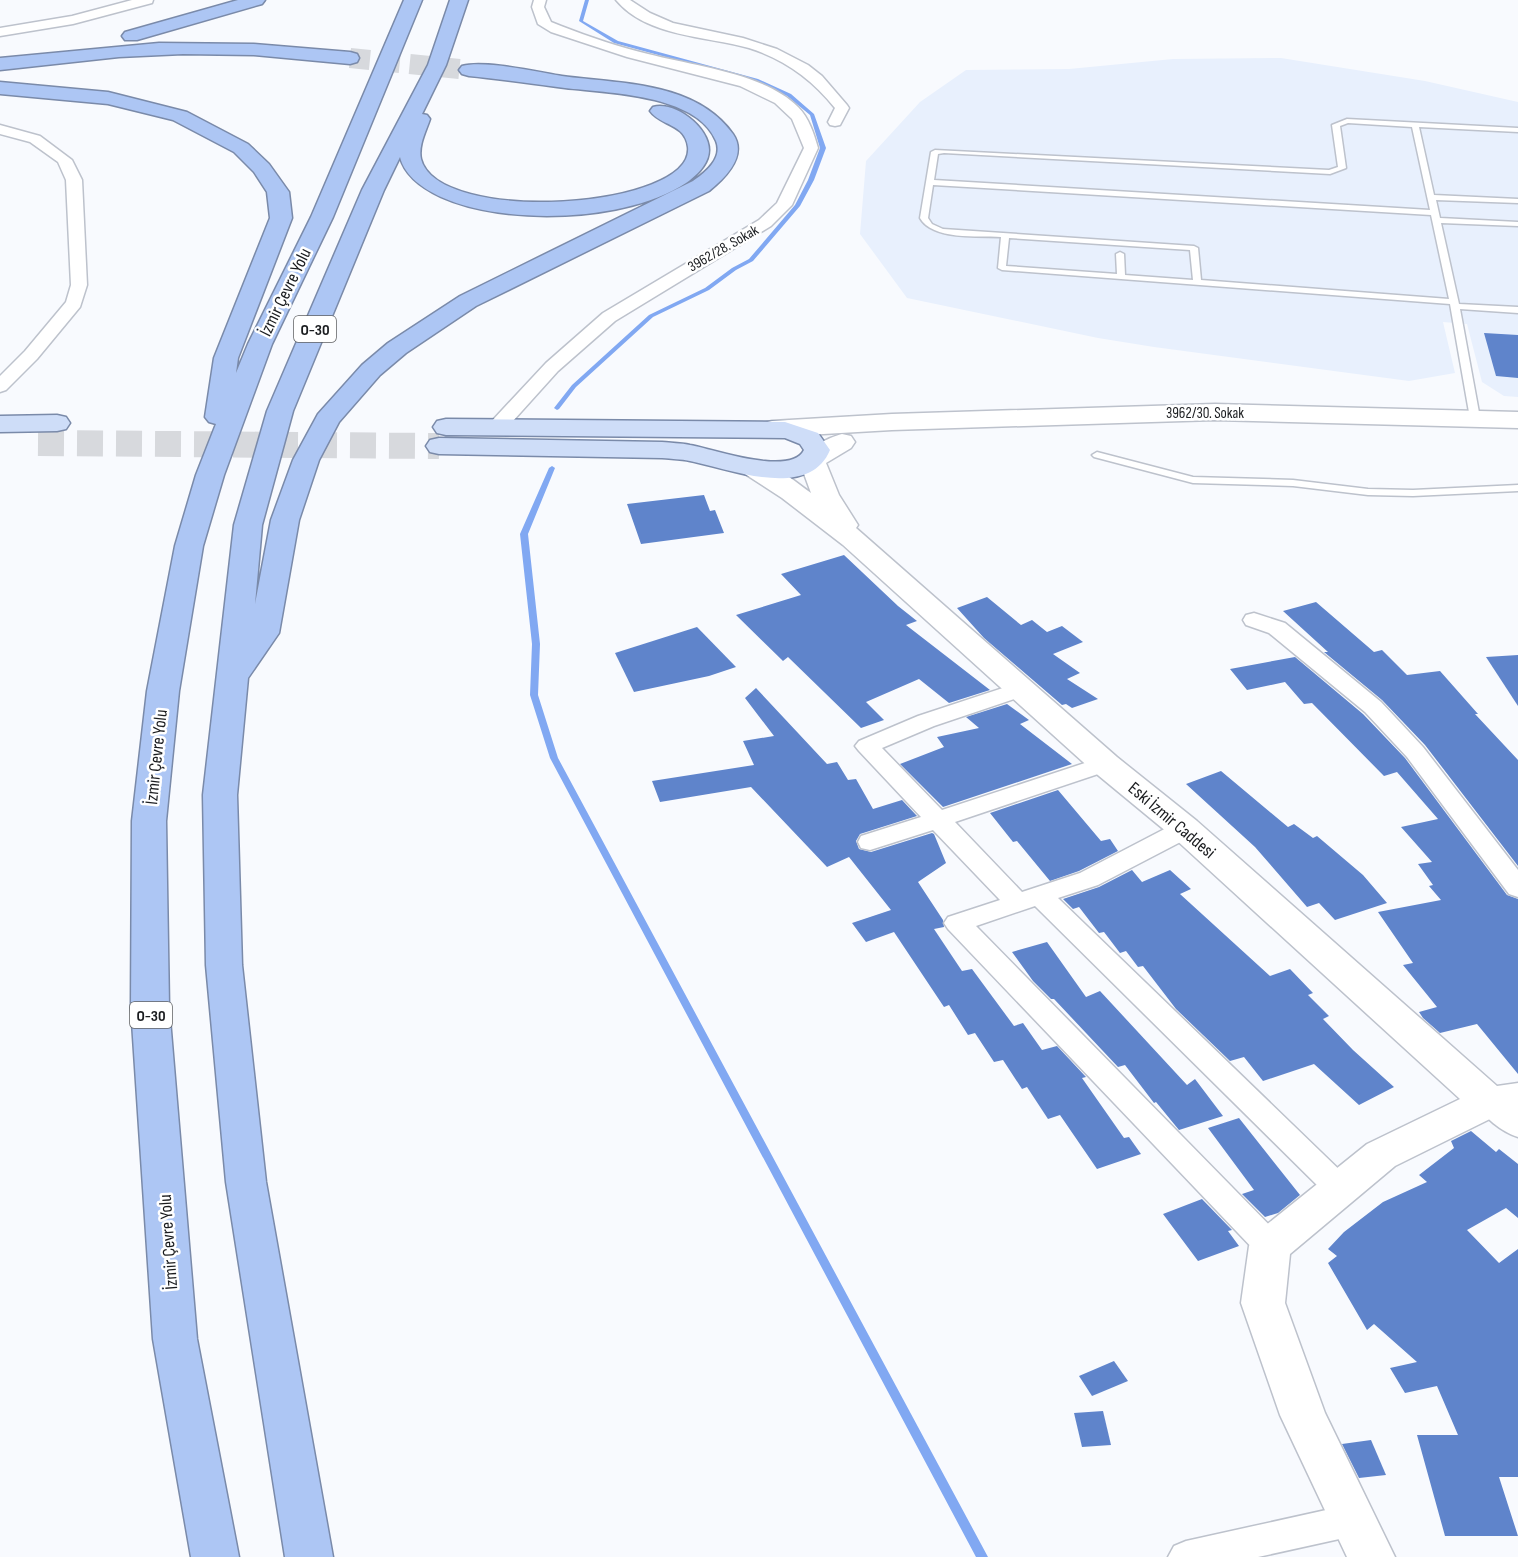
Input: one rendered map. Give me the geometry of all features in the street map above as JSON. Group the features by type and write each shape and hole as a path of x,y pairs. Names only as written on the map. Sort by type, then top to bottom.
{"highway":[{"path":"0,62 148,32 256,0"},
{"name":"İzmir Çevre Yolu","path":"214,1557 175,1339 150,1007 149,833 163,692 189,546 210,475 260,344 322,217 413,0"},
{"name":"O-30","path":"309,1557 246,1182 224,965 220,795 248,525 280,411 373,190 436,65 459,0"},
{"path":"0,62 186,48 297,51 348,62 183,56 81,62 0,72"},
{"path":"232,676 264,633 285,520 306,460 327,419 347,396 398,348 468,300 701,186 717,172 728,152 728,144 723,132 707,116 669,100 625,90 466,75 589,95 651,108 669,114 692,130 699,148 695,164 678,179 638,195 596,204 527,209 466,200 430,183 411,161 411,147 436,65"},
{"path":"0,88 108,98 180,116 211,130 241,148 262,168 278,192 281,218 226,358 210,475"}],"main road":[{"path":"0,424 57,423"},
{"path":"497,427 772,429 798,433 812,441 817,450 812,460 791,470 772,471 687,452 442,437 497,427"},
{"path":"754,468 745,464 735,454 736,444 749,434 772,429"},
{"path":"0,443 38,443"}],"street":[{"path":"96,0 112,9"},
{"path":"0,32 73,20 147,0"},
{"name":"3962/28. Sokak","path":"497,427 552,368 609,317 765,223 784,205 811,147 803,125 793,110 773,95 750,85 606,47 556,29 545,24 538,7 540,0"},
{"path":"622,0 638,13 678,30 745,43 799,64 827,88 842,108 835,122"},
{"path":"0,129 35,139 64,160 74,180 79,285 74,303 31,355 0,386"},
{"name":"3962/30. Sokak","path":"892,422 1215,412 1518,420"},
{"path":"772,429 892,422"},
{"path":"812,460 855,434 892,422"},
{"name":"Eski İzmir Caddesi","path":"812,460 825,495 853,539"},
{"name":"Eski İzmir Caddesi","path":"754,468 792,492 853,539 1104,764 1185,829 1508,1109"},
{"path":"1254,620 1277,628 1373,707 1415,752 1518,888"},
{"path":"1021,689 926,721 867,746 937,819 1028,899 1340,1189"},
{"path":"870,842 1104,764"},
{"path":"1185,829 1089,879 957,923 1270,1246"},
{"path":"1371,1557 1303,1415 1263,1303 1270,1246 1381,1155 1508,1109"},
{"path":"1186,1557 1353,1520"}],"lane":[{"path":"1197,283 1194,248 941,231 929,226 923,215 935,152 1330,172 1342,168 1336,125 1354,120 1518,130"},
{"path":"1415,124 1455,304 1475,418"},
{"path":"929,182 1435,216 1518,224"},
{"path":"1431,197 1518,201"},
{"path":"1005,235 1002,268 1518,310"},
{"path":"1120,254 1120,277"},
{"path":"1097,455 1193,480 1293,483 1368,492 1413,493 1518,488"}],"shaded area":[{"path":"1281,58 1425,81 1518,102 1518,397 1504,396 1482,382 1467,324 1443,322 1455,373 1409,381 1154,347 1098,338 907,298 860,234 866,161 920,102 966,70 1069,69 1173,59"}],"building":[{"path":"1484,333 1518,335 1518,378 1496,376"},
{"path":"704,495 710,511 715,510 724,533 641,544 627,504"},
{"path":"844,555 917,621 906,625 990,690 949,703 919,679 866,702 884,720 861,728 788,657 783,661 736,615 801,595 781,574"},
{"path":"987,597 1021,625 1032,620 1047,632 1062,626 1083,642 1053,654 1080,673 1067,679 1098,699 1072,708 1066,704 1062,705 984,638 957,608"},
{"path":"1316,602 1374,652 1382,650 1407,675 1440,671 1478,714 1475,714 1518,760 1518,866 1425,745 1382,700 1324,652 1328,652 1283,611"},
{"path":"697,627 736,667 709,676 634,692 615,653"},
{"path":"1518,655 1518,706 1486,657"},
{"path":"1295,657 1363,714 1405,758 1507,895 1518,899 1518,1074 1477,1024 1440,1033 1423,1018 1419,1012 1437,1007 1403,965 1413,963 1378,912 1441,900 1429,886 1433,885 1418,864 1432,862 1401,827 1438,819 1397,772 1384,776 1312,703 1304,704 1285,682 1247,690 1230,669"},
{"path":"756,688 827,764 837,762 848,780 856,779 873,809 902,800 917,816 860,834 856,841 859,849 871,852 934,834 946,863 918,882 943,920 944,927 934,929 962,971 972,969 1014,1026 1023,1023 1042,1050 1057,1046 1086,1077 1082,1078 1124,1138 1129,1137 1141,1154 1097,1169 1060,1115 1048,1119 1027,1087 1022,1089 1003,1060 994,1062 975,1033 968,1035 949,1005 944,1007 894,932 866,942 852,923 891,910 849,857 827,867 751,787 660,802 652,781 754,765 743,741 774,736 745,698"},
{"path":"1007,704 1029,720 1020,724 1072,764 943,807 900,764 944,747 937,737 979,728 966,717"},
{"path":"1221,771 1288,827 1294,824 1313,838 1317,836 1363,875 1387,903 1335,920 1319,903 1307,907 1255,847 1186,784"},
{"path":"1058,790 1101,841 1110,839 1118,851 1079,871 1050,881 1017,841 1013,842 990,813"},
{"path":"1132,870 1142,882 1170,870 1191,889 1180,894 1270,976 1290,969 1313,993 1308,995 1329,1016 1323,1019 1394,1087 1359,1105 1314,1064 1263,1081 1244,1057 1230,1061 1176,1009 1143,966 1138,967 1126,951 1120,953 1104,932 1099,933 1079,907 1073,909 1063,899 1099,887"},
{"path":"1047,942 1086,997 1100,991 1187,1085 1195,1079 1223,1116 1179,1130 1156,1102 1154,1103 1125,1065 1118,1067 1054,999 1051,999 1033,981 1012,952"},
{"path":"1239,1118 1300,1195 1278,1213 1265,1217 1242,1194 1254,1190 1208,1128"},
{"path":"1471,1131 1496,1152 1499,1149 1518,1164 1518,1218 1506,1208 1467,1230 1499,1263 1518,1249 1518,1477 1499,1477 1518,1536 1445,1536 1417,1435 1458,1435 1437,1386 1405,1393 1390,1368 1417,1362 1374,1324 1367,1330 1328,1263 1337,1256 1328,1249 1344,1232 1383,1202 1427,1182 1419,1175 1454,1148 1451,1141"},
{"path":"1202,1199 1232,1230 1228,1231 1239,1246 1198,1261 1163,1214"},
{"path":"1114,1361 1128,1381 1092,1396 1079,1376"},
{"path":"1103,1411 1111,1445 1082,1447 1074,1413"},
{"path":"1371,1440 1386,1475 1359,1478 1342,1444"}],"waterway":[{"path":"557,408 574,386 651,316 707,289 734,269 751,260 797,206 811,180 823,148 812,114 789,95 756,80 616,42 581,21 587,0"},
{"path":"552,468 524,534 536,644 534,695 554,758 982,1557"}],"tunnel":[{"path":"350,58 469,70"},
{"path":"38,443 439,446"}]}
